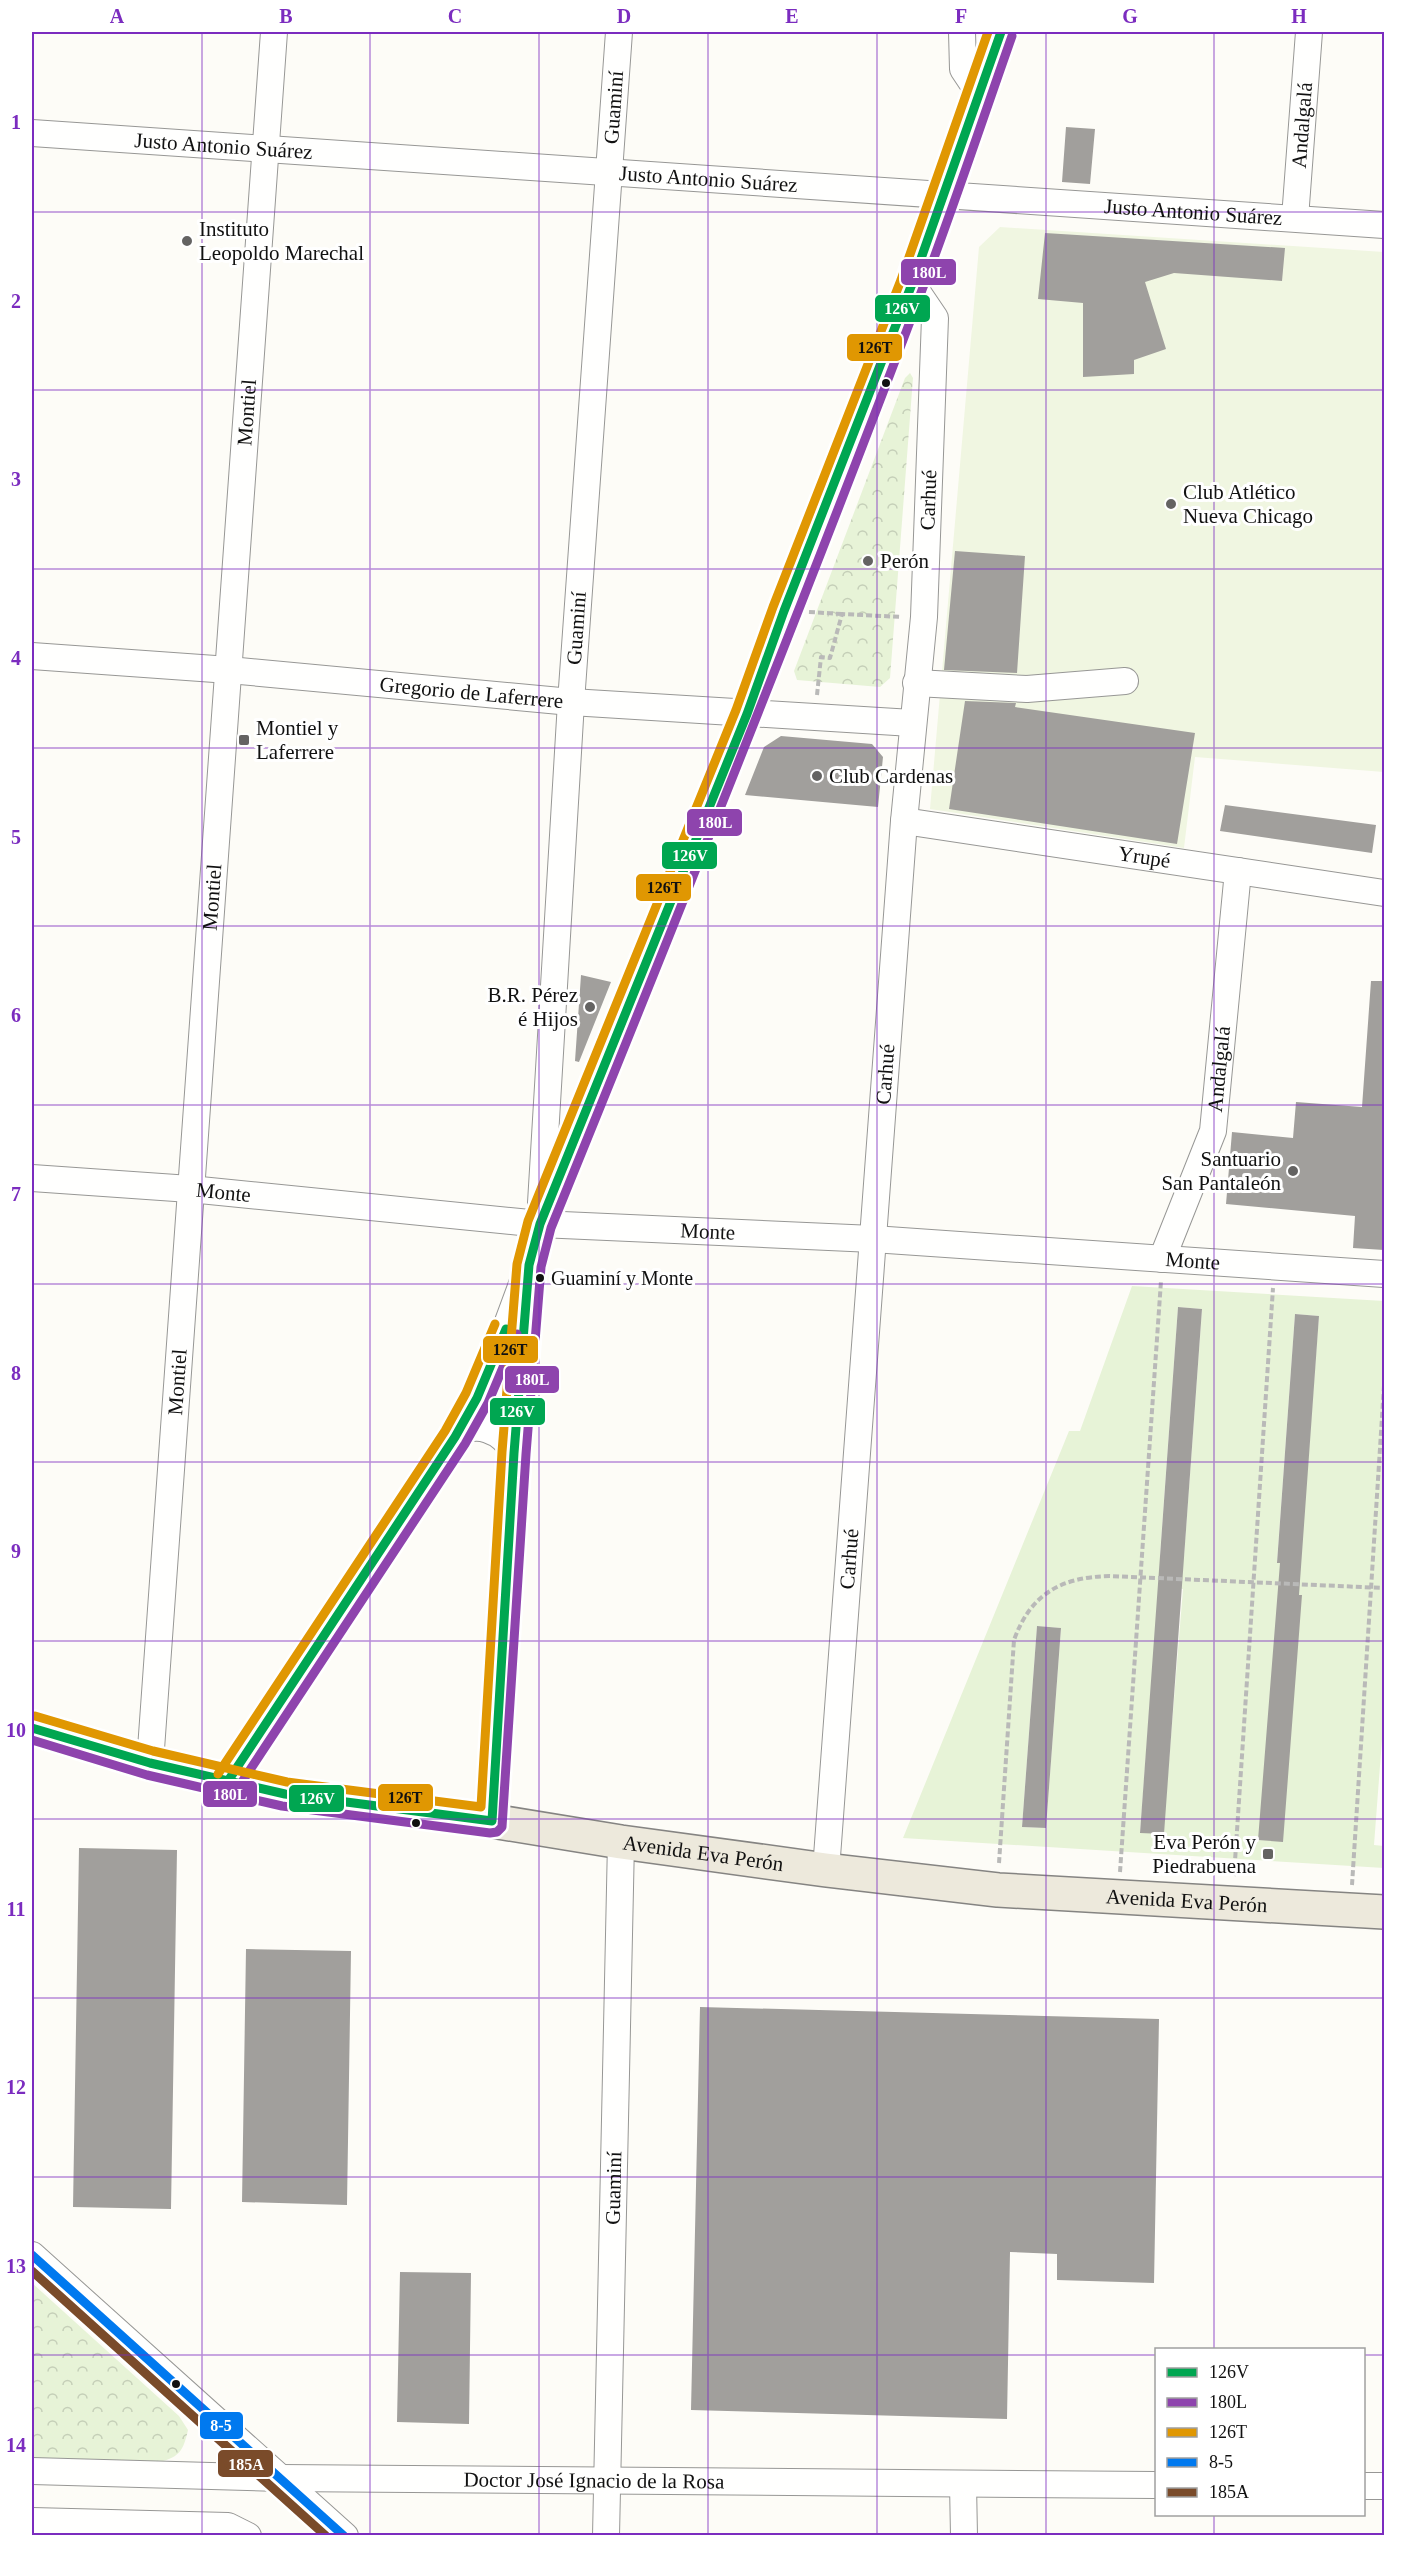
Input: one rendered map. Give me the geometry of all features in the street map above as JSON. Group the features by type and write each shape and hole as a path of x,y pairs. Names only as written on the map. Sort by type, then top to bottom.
{"main road":[{"name":"Avenida Eva Perón","path":"32,1728 150,1763 285,1794 492,1821 621,1842 826,1870 998,1890 1384,1912"}],"street":[{"name":"Montiel","path":"150,1763 274,32"},
{"name":"Guaminí","path":"540,1224 571,702 620,32"},
{"path":"962,32 963,69 979,93"},
{"path":"228,1781 455,1437 492,1365 530,1264 540,1224 747,714 784,611 912,284 945,196 1001,32"},
{"name":"Andalgalá","path":"1295,218 1309,32"},
{"name":"Justo Antonio Suárez","path":"32,132 267,150 1384,225"},
{"name":"Carhué","path":"826,1870 903,821 924,617 935,318 912,284"},
{"name":"Gregorio de Laferrere","path":"32,656 229,670 571,702 912,723"},
{"path":"916,683 1027,689 1125,681"},
{"name":"Yrupé","path":"903,821 1384,893"},
{"name":"Andalgalá","path":"1162,1259 1214,1131 1238,871"},
{"name":"Monte","path":"32,1178 190,1189 540,1224 873,1239 1384,1274"},
{"path":"492,1821 514,1453 530,1264"},
{"path":"455,1437 464,1429 480,1427 509,1443 514,1453"},
{"name":"Guaminí","path":"606,2535 621,1842"},
{"path":"32,2255 345,2535"},
{"name":"Doctor José Ignacio de la Rosa","path":"32,2470 280,2478 1155,2485"},
{"path":"963,2484 964,2535"},
{"path":"1365,2486 1384,2486"},
{"path":"32,2521 228,2526 248,2535"}],"path":[{"path":"784,611 842,614 875,619 924,617"},
{"path":"814,717 821,657 830,658 842,614"},
{"path":"1119,1897 1162,1259"},
{"path":"1232,1904 1274,1266"},
{"path":"1350,1910 1384,1386"},
{"path":"998,1890 1014,1640 1020,1624 1031,1607 1048,1592 1067,1582 1087,1576 1141,1576 1384,1588"}],"green space":[{"name":"Club Atlético Nueva Chicago","path":"1000,227 1384,252 1384,772 1195,757 1184,848 930,809 979,247"},
{"path":"910,373 913,378 890,678 880,687 797,680 794,671 905,378"},
{"path":"1132,1286 1384,1301 1384,1713 1374,1845 1384,1846 1384,1868 903,1838 1069,1431 1080,1431","holes":["1178,1307 1202,1309 1184,1557 1160,1555","1295,1314 1319,1316 1300,1564 1277,1562","1159,1587 1183,1589 1163,1834 1140,1832","1037,1626 1061,1628 1046,1828 1022,1827"]},
{"path":"32,2283 179,2416 188,2430 179,2453 170,2459 155,2463 32,2459"}],"building":[{"path":"1066,127 1095,129 1090,184 1062,182"},
{"path":"1045,233 1285,248 1282,281 1174,273 1145,282 1166,349 1134,360 1134,374 1083,377 1083,303 1038,299"},
{"path":"955,551 1025,556 1017,673 944,670"},
{"path":"965,701 1016,703 1015,707 1195,733 1177,844 949,809"},
{"name":"Club Cardenas","path":"781,736 872,744 883,757 878,807 745,795 764,747"},
{"path":"1225,805 1376,825 1372,853 1220,831"},
{"name":"B.R. Pérez é Hijos","path":"581,975 611,982 579,1062 575,1061"},
{"name":"Santuario San Pantaleón","path":"1371,981 1384,981 1384,1250 1353,1248 1355,1216 1226,1204 1232,1132 1293,1138 1296,1102 1362,1107"},
{"path":"1178,1307 1202,1309 1164,1834 1140,1833"},
{"path":"1295,1314 1319,1316 1299,1595 1302,1595 1283,1842 1258,1840 1280,1563 1277,1563"},
{"path":"1037,1626 1061,1628 1046,1828 1022,1827"},
{"path":"79,1848 177,1850 171,2209 73,2207"},
{"path":"246,1949 351,1951 347,2205 242,2202"},
{"path":"700,2007 1159,2019 1154,2283 1057,2280 1057,2254 1010,2252 1007,2419 691,2410"},
{"path":"400,2272 471,2273 469,2424 397,2422"}],"transit line":[{"name":"126T","path":"35,1716 153,1751 287,1782 481,1807 502,1452 517,1264 528,1221 736,710 773,607 901,280 988,32"},
{"name":"126V","path":"32,1728 150,1763 285,1794 492,1821 514,1453 529,1265 540,1224 747,714 784,611 912,284 1001,32"},
{"name":"180L","path":"32,1740 147,1775 282,1806 490,1833 497,1832 502,1827 526,1454 541,1267 551,1228 832,526 934,258 1012,36"},
{"name":"126T","path":"218,1774 445,1431 466,1393 495,1324"},
{"name":"126V","path":"228,1781 455,1437 477,1398 506,1329"},
{"name":"180L","path":"238,1788 465,1444 488,1403 517,1334"},
{"name":"8-5","path":"32,2255 344,2536"},
{"name":"185A","path":"32,2271 326,2536"}],"place":[{"name":"Instituto Leopoldo Marechal","path":"187,241"},
{"name":"Club Atlético Nueva Chicago","path":"1171,504"},
{"name":"Perón","path":"868,561"},
{"name":"Montiel y Laferrere","path":"244,740"},
{"name":"Club Cardenas","path":"817,776"},
{"name":"B.R. Pérez é Hijos","path":"590,1007"},
{"name":"Santuario San Pantaleón","path":"1293,1171"},
{"name":"Guaminí y Monte","path":"540,1278"},
{"name":"Eva Perón y Piedrabuena","path":"1268,1854"}]}
